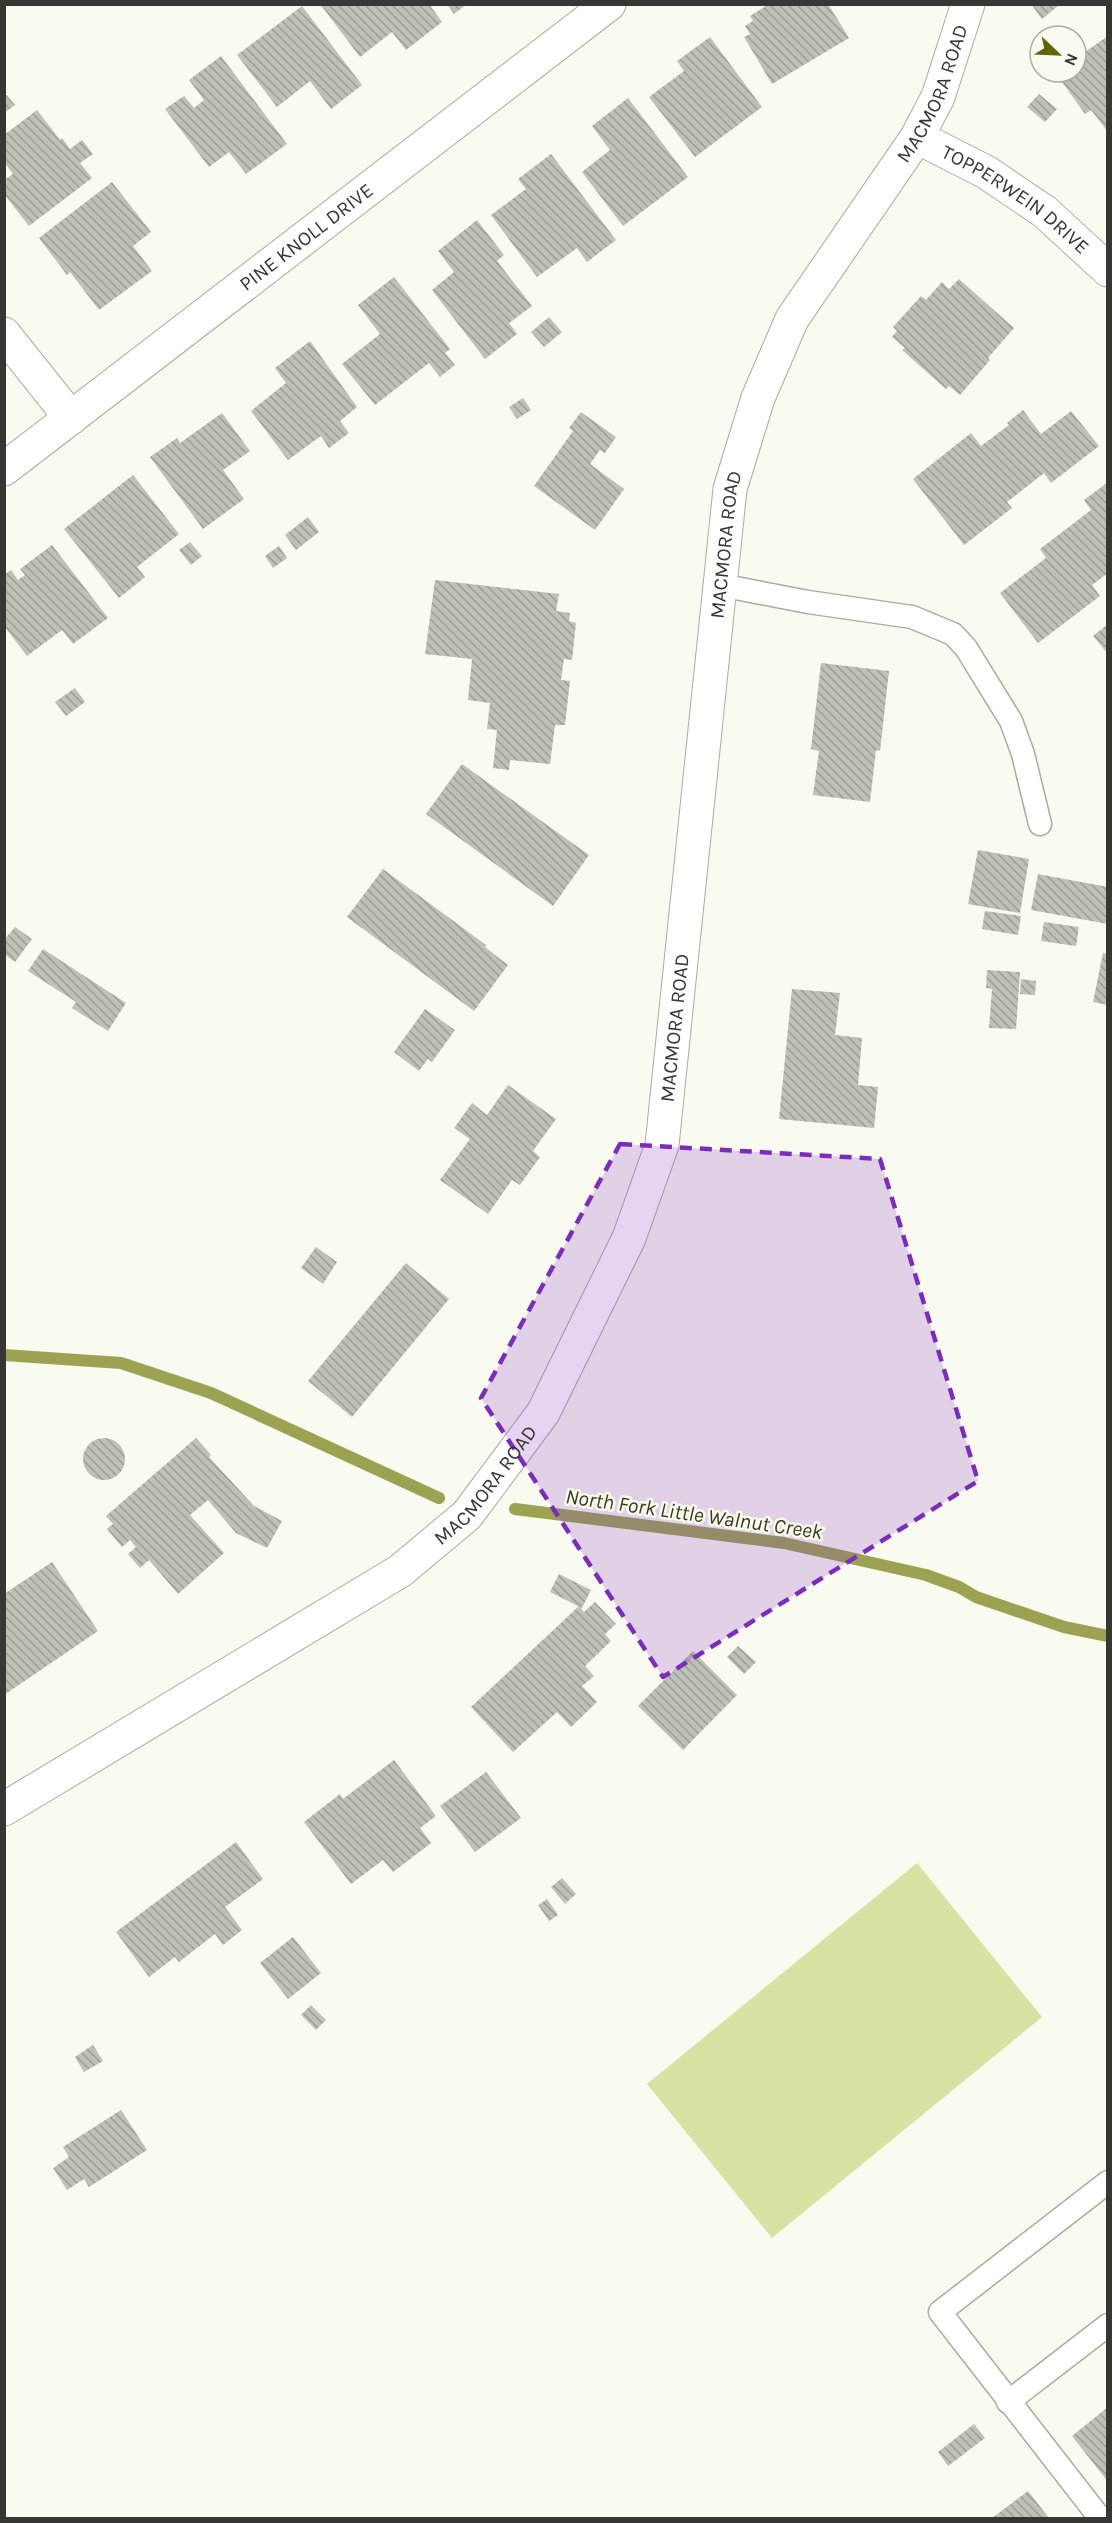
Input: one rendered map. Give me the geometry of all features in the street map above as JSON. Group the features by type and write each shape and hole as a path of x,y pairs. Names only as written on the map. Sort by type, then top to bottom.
{"street":[{"name":"PINE KNOLL DRIVE","path":"4,469 609,4"},
{"name":"MACMORA ROAD","path":"4,1809 400,1571 467,1515 543,1413 629,1238 662,1145 730,489 758,398 792,319 917,137 938,97 968,4"},
{"name":"TOPPERWEIN DRIVE","path":"917,137 986,172 1016,192 1045,212 1106,265"},
{"path":"4,334 71,418"}],"lane":[{"path":"720,585 808,602 912,617 953,634 966,648 1011,721 1023,754 1040,824"},
{"path":"1100,2518 940,2312 1107,2182"},
{"path":"1008,2402 1107,2325"}],"highlighted area":[{"path":"620,1144 880,1159 978,1481 663,1677 481,1398"}],"green space":[{"path":"917,1863 1042,2017 772,2238 647,2084"}],"building":[{"path":"320,4 429,4 442,22 406,50 392,32 360,57"},
{"path":"447,4 467,4 454,14"},
{"path":"769,4 828,4 849,38 772,84 744,37 750,34 745,26 753,21 750,16"},
{"path":"1031,4 1057,4 1058,6 1042,19"},
{"path":"302,6 362,85 331,109 310,81 277,107 237,55"},
{"path":"1108,36 1108,132 1091,110 1085,114 1063,84 1088,84 1088,50"},
{"path":"710,37 762,107 695,157 649,97 684,71 677,61"},
{"path":"221,56 287,144 246,174 229,152 209,167 165,109 184,96 194,108 204,100 189,80"},
{"path":"4,92 15,105 4,113"},
{"path":"1039,94 1057,109 1045,122 1027,107"},
{"path":"628,98 688,177 623,226 582,172 610,150 592,126"},
{"path":"37,110 60,140 62,138 70,149 82,140 93,154 80,163 92,178 29,226 4,194 4,180 13,174 4,162 4,135"},
{"path":"551,154 616,240 587,262 577,248 537,277 491,215 526,189 518,179"},
{"path":"112,182 151,232 133,246 152,271 99,310 70,272 67,275 39,238"},
{"path":"477,220 504,255 497,261 532,306 509,323 517,334 485,359 432,290 454,272 438,251"},
{"path":"394,277 450,349 445,353 455,365 440,377 429,363 375,405 342,364 380,334 358,305"},
{"path":"959,279 1014,328 960,395 949,386 946,389 902,350 905,348 892,337 897,331 893,327 921,296 926,300 942,282 949,289"},
{"path":"549,317 562,332 544,347 531,332"},
{"path":"310,341 357,407 340,421 349,433 329,448 321,436 288,460 251,411 286,383 275,368"},
{"path":"523,398 531,410 517,419 509,407"},
{"path":"1023,410 1041,434 1071,411 1099,446 1051,483 1044,473 1007,502 1012,508 964,545 913,479 971,433 981,446 1009,425 1007,423"},
{"path":"581,412 616,437 605,453 600,450 590,464 624,489 595,530 534,486 573,431 569,428"},
{"path":"222,413 250,451 223,470 244,499 203,529 150,457 177,438 180,443"},
{"path":"133,475 179,534 137,567 145,577 119,598 64,529"},
{"path":"1108,482 1108,573 1092,585 1100,596 1038,643 1000,593 1046,558 1040,549 1091,510 1084,500"},
{"path":"308,517 319,532 296,550 285,535"},
{"path":"190,542 202,556 191,565 179,550"},
{"path":"52,545 108,618 73,644 62,630 27,656 4,626 4,575 11,570 18,580 25,575 20,569"},
{"path":"279,546 287,558 273,568 265,556"},
{"path":"435,580 559,594 556,611 570,613 569,621 576,623 572,660 564,659 561,680 570,681 565,725 555,725 550,764 510,760 509,770 493,768 497,730 487,729 490,703 468,700 472,659 425,654"},
{"path":"1108,624 1108,654 1093,636"},
{"path":"821,663 889,671 880,751 876,750 870,802 813,795 819,751 811,749"},
{"path":"75,688 85,702 66,716 55,702"},
{"path":"462,764 589,855 553,906 426,814"},
{"path":"978,850 1029,859 1020,913 968,904"},
{"path":"383,869 486,945 485,947 508,965 474,1011 347,917"},
{"path":"1038,874 1108,887 1108,924 1031,910"},
{"path":"985,911 1021,916 1018,935 982,929"},
{"path":"1044,922 1079,927 1076,946 1041,941"},
{"path":"15,927 32,939 15,962 4,954 4,940"},
{"path":"43,949 126,1003 108,1031 72,1008 76,1002 28,971"},
{"path":"1103,953 1108,954 1108,1005 1093,1002"},
{"path":"987,970 1020,972 1016,1029 989,1028 992,989 986,988"},
{"path":"1021,979 1036,981 1035,995 1020,994"},
{"path":"792,989 840,993 835,1035 862,1038 858,1085 878,1087 874,1128 779,1119"},
{"path":"425,1009 455,1030 432,1062 428,1059 419,1071 394,1052"},
{"path":"508,1085 556,1119 533,1151 540,1157 520,1185 512,1180 488,1214 440,1180 470,1139 454,1128 472,1103 487,1115"},
{"path":"316,1247 337,1262 323,1284 301,1268"},
{"path":"406,1263 449,1299 352,1417 308,1381"},
{"path":"104,1438 112,1439 119,1444 124,1451 124,1467 119,1474 112,1479 104,1480 96,1479 89,1474 84,1467 83,1459 84,1451 89,1444 96,1439"},
{"path":"196,1438 211,1455 209,1457 254,1506 282,1521 267,1548 236,1533 208,1500 190,1515 224,1553 178,1594 149,1560 140,1568 128,1554 136,1547 130,1540 122,1547 107,1529 113,1524 106,1516"},
{"path":"52,1562 98,1631 4,1695 4,1594"},
{"path":"559,1574 591,1590 582,1608 550,1592"},
{"path":"595,1602 616,1624 605,1634 611,1641 585,1666 594,1676 582,1686 597,1702 571,1727 557,1712 513,1752 471,1707 579,1606 584,1612"},
{"path":"738,1646 756,1662 744,1674 727,1657"},
{"path":"693,1651 737,1695 683,1750 638,1706"},
{"path":"394,1760 436,1816 420,1828 431,1843 393,1872 383,1860 351,1884 304,1822 340,1794 343,1799"},
{"path":"486,1772 521,1818 475,1852 440,1806"},
{"path":"236,1842 263,1879 225,1907 242,1930 223,1945 215,1934 179,1962 175,1957 149,1977 116,1932"},
{"path":"562,1878 576,1894 565,1904 551,1887"},
{"path":"547,1899 558,1915 549,1921 538,1905"},
{"path":"293,1937 321,1973 288,1999 260,1963"},
{"path":"311,2005 326,2020 316,2030 301,2015"},
{"path":"93,2045 103,2061 84,2072 75,2057"},
{"path":"121,2110 147,2150 89,2187 84,2179 67,2190 53,2168 69,2157 63,2147"},
{"path":"1108,2407 1108,2482 1072,2436"},
{"path":"974,2424 985,2438 948,2466 938,2452"},
{"path":"1028,2491 1049,2518 992,2518"}],"waterway":[{"name":"North Fork Little Walnut Creek","path":"4,1355 121,1363 211,1393 439,1498"},
{"name":"North Fork Little Walnut Creek","path":"515,1509 784,1543 926,1575 959,1587 976,1597 1064,1627 1108,1636"}]}
